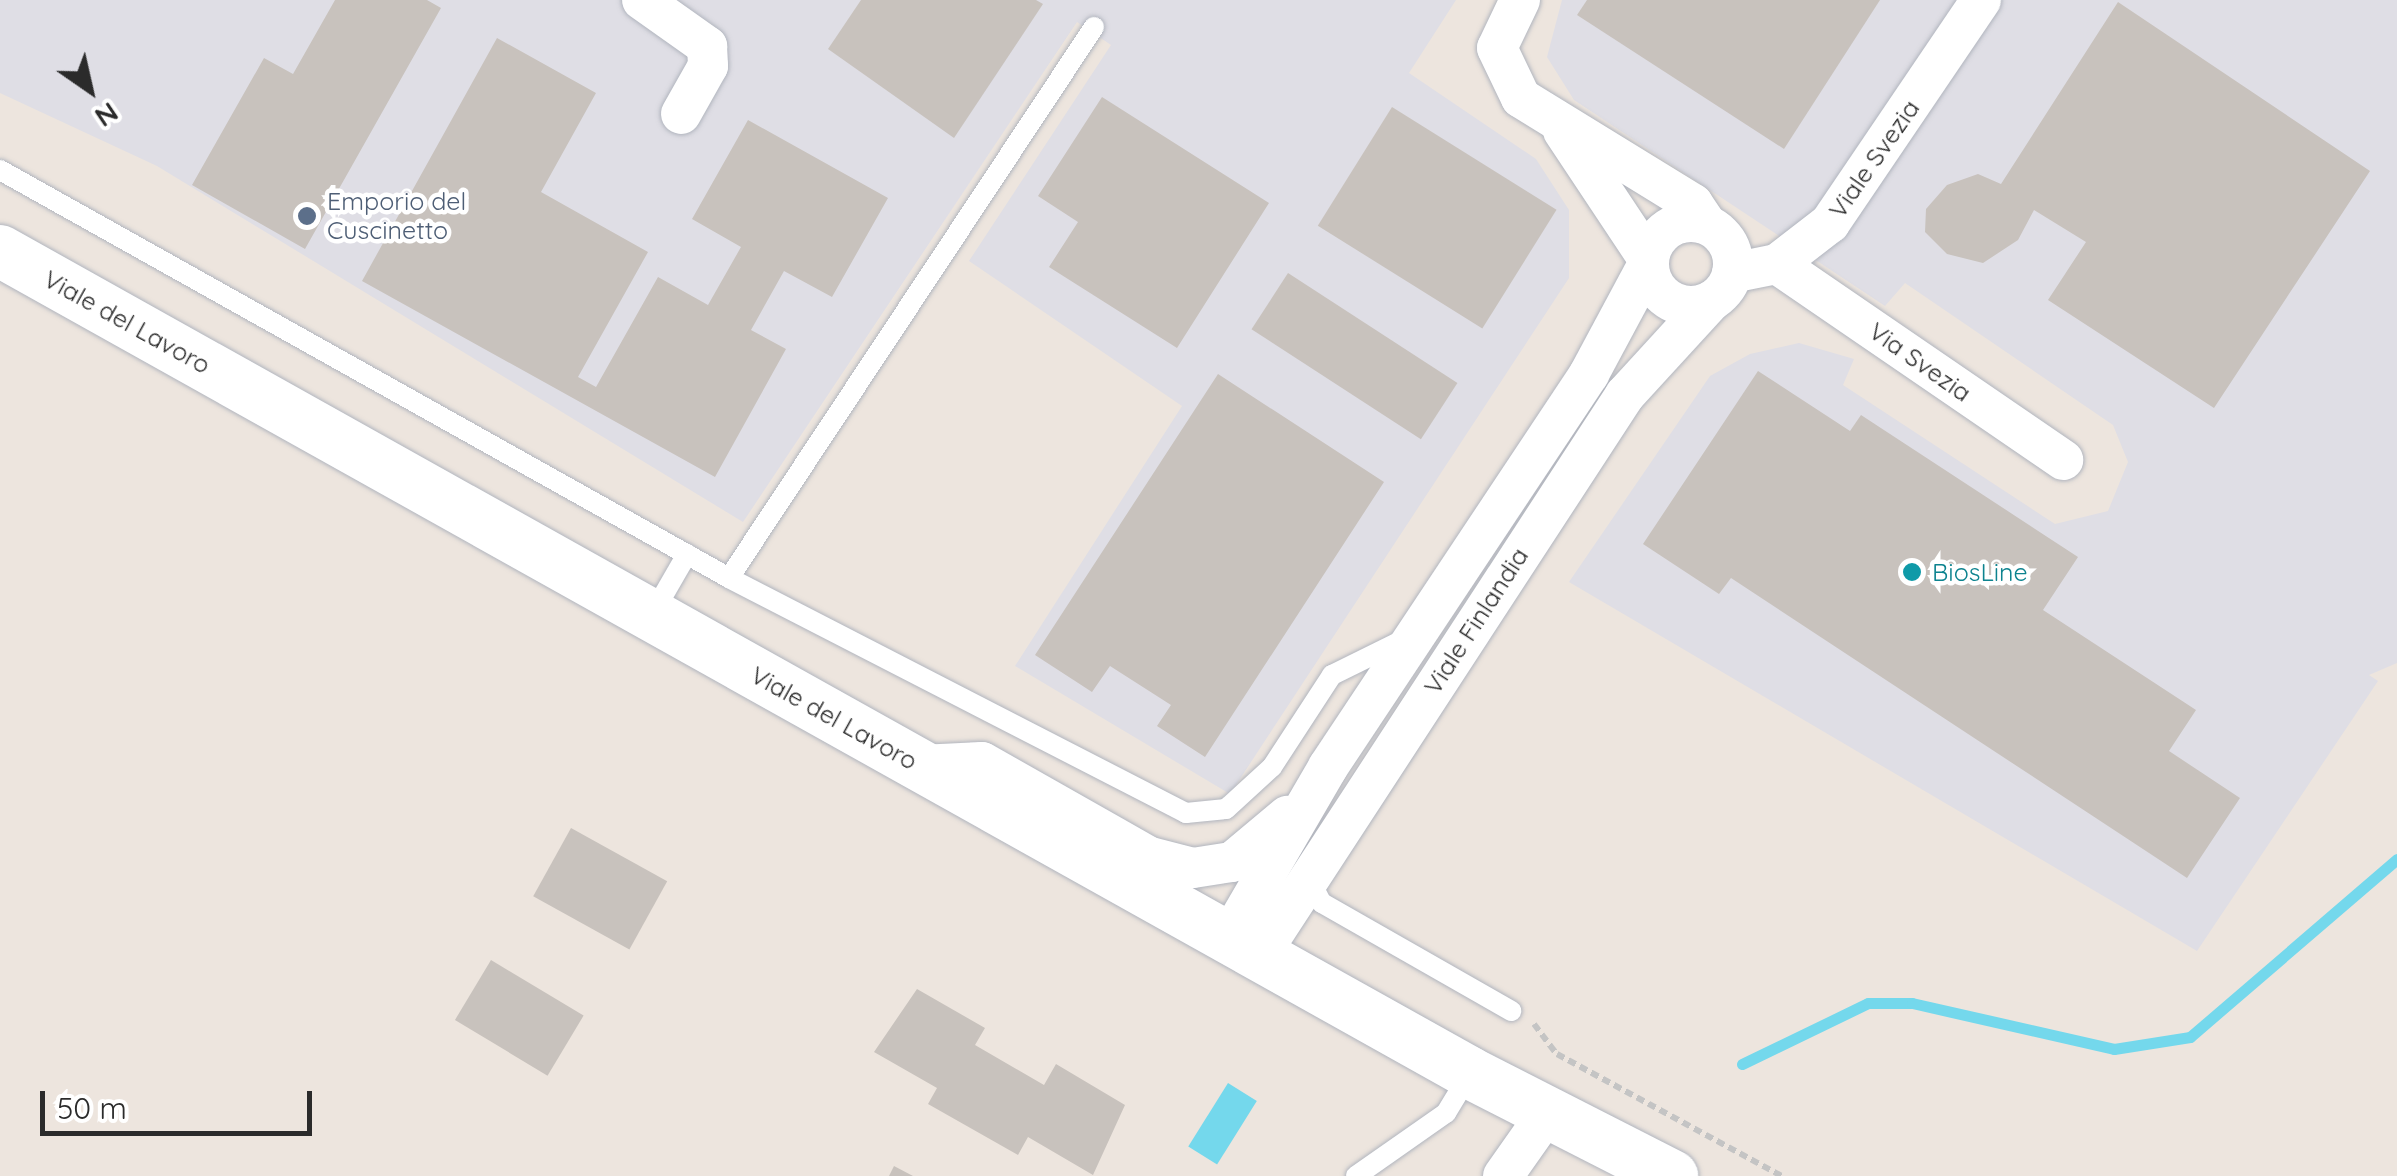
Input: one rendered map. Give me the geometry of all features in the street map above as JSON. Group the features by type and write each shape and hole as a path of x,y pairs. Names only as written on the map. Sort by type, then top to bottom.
{"street":[{"path":"642,0 708,46 708,66 681,114"},
{"path":"1520,0 1497,48 1504,73 1561,128 1648,262 1656,288 1674,303 1721,287 1726,240 1708,225 1693,204 1630,161 1561,128"},
{"name":"Viale Svezia","path":"1721,287 1777,264 1830,224 1981,0"},
{"name":"Viale Finlandia","path":"920,765 982,762 1150,857 1193,868 1232,862 1267,842 1328,767 1589,374 1670,227 1708,225"},
{"name":"Viale del Lavoro","path":"0,251 1470,1073 1672,1176"},
{"name":"Via Svezia","path":"1777,264 2064,460"},
{"name":"Viale Finlandia","path":"1243,947 1308,877 1626,395 1721,287"},
{"name":"Viale Finlandia","path":"1243,947 1328,767"},
{"path":"1503,1176 1548,1112"}],"lane":[{"path":"729,578 1094,28"},
{"path":"0,170 729,578 1186,813 1226,808 1272,767 1332,675 1418,632"},
{"path":"650,616 688,554"},
{"path":"1308,877 1322,903 1512,1011"},
{"path":"1356,1176 1446,1113 1470,1073"}],"path":[{"path":"1512,1011 1537,1025 1557,1054 1782,1176"}],"shaded area":[{"path":"0,0 1456,0 1409,73 1536,159 1569,210 1569,278 1230,794 1015,666 1182,406 969,261 1111,45 1077,22 743,522 157,166 0,93"},
{"path":"1562,0 2397,0 2397,663 2369,675 2378,681 2197,951 1569,582 1710,376 1750,354 1799,343 1854,359 1843,385 2055,524 2108,511 2128,462 2113,425 1905,283 1885,306 1574,100 1547,57"}],"water":[{"path":"1228,1083 1257,1101 1217,1165 1188,1147"}],"building":[{"path":"335,0 427,0 441,8 305,249 192,185 264,58 293,74"},
{"path":"861,0 1036,0 1043,4 954,138 828,49"},
{"path":"1587,0 1880,0 1784,149 1577,15"},
{"path":"2118,2 2370,171 2214,408 2048,300 2086,242 2034,210 2018,240 1983,263 1947,254 1925,232 1926,209 1947,185 1978,174 2001,184"},
{"path":"497,38 596,93 541,192 648,252 578,377 596,387 658,277 708,305 741,247 692,219 748,120 888,198 832,297 784,271 751,330 786,349 715,477 362,281"},
{"path":"1102,97 1269,203 1177,348 1049,267 1078,222 1038,196"},
{"path":"1392,107 1557,210 1482,329 1318,226"},
{"path":"1288,273 1457,383 1421,439 1252,329"},
{"path":"1758,371 1850,431 1861,415 2078,557 2043,610 2196,710 2169,751 2240,798 2187,878 1731,578 1719,594 1643,544"},
{"path":"1218,374 1384,482 1205,757 1157,726 1171,705 1110,666 1092,692 1035,655"},
{"path":"571,828 667,881 629,950 533,896"},
{"path":"491,960 584,1016 548,1076 455,1020"},
{"path":"917,989 985,1028 975,1045 1044,1085 1056,1064 1125,1105 1093,1175 1028,1137 1018,1155 928,1104 937,1088 874,1052"},
{"path":"894,1166 913,1176 889,1176"}],"waterway":[{"path":"1742,1064 1868,1003 1912,1003 2114,1049 2190,1037 2397,859"}],"place":[{"name":"Emporio del Cuscinetto","path":"307,216"},
{"name":"BiosLine","path":"1912,572"}]}
